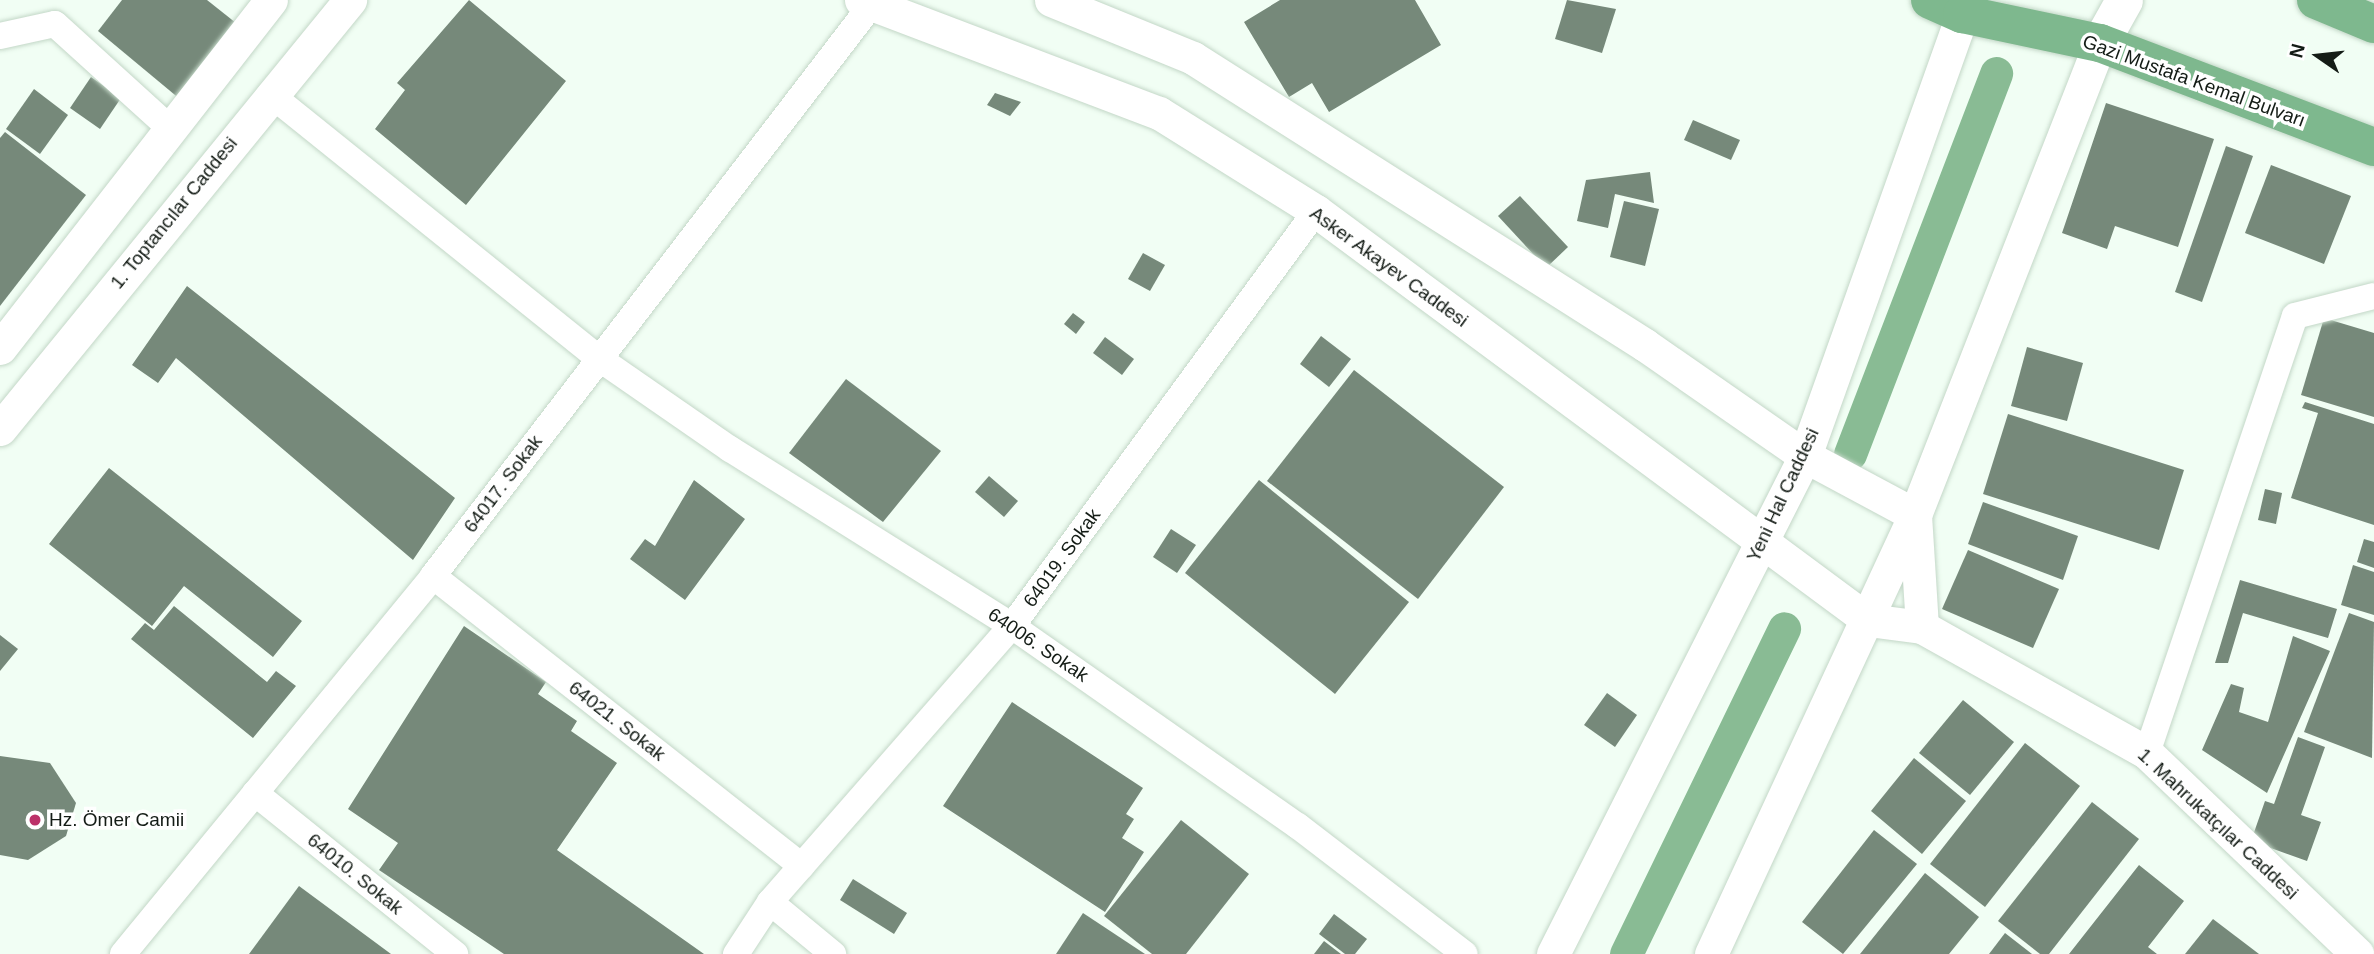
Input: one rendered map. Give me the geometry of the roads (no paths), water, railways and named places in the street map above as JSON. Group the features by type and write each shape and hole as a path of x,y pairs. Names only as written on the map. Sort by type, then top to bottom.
{"highway":[{"path":"2316,0 2374,24"},
{"name":"Gazi Mustafa Kemal Bulvarı","path":"1952,5 2100,43 2374,147"}],"main road":[{"path":"2100,43 2124,0"}],"street":[{"name":"1. Toptancılar Caddesi","path":"0,429 270,94 350,0"},
{"path":"1051,0 1193,58 1645,345 1805,456 1915,515"},
{"path":"0,348 266,2"},
{"name":"Asker Akayev Caddesi","path":"866,2 1159,113 1316,211 1761,544 1868,620"},
{"name":"64017. Sokak","path":"122,954 433,576 866,2"},
{"name":"Yeni Hal Caddesi","path":"1553,954 1805,456 1952,5"},
{"path":"0,36 55,24 171,129"},
{"path":"1713,953 1915,515 2100,43"},
{"name":"64006. Sokak","path":"270,94 597,357 730,449 1012,626 1298,827 1465,954"},
{"name":"64019. Sokak","path":"736,954 770,902 1012,626 1316,211"},
{"path":"2147,753 2295,316 2374,296"},
{"path":"1915,515 1922,627"},
{"name":"64021. Sokak","path":"433,576 802,866"},
{"name":"1. Mahrukatçılar Caddesi","path":"1868,620 1922,627 2147,753 2357,954"},
{"name":"64010. Sokak","path":"255,793 455,954"},
{"path":"770,902 833,954"}],"waterway":[{"path":"1850,454 1996,73"},
{"path":"1626,954 1784,628"}],"place":[{"name":"Hz. Ömer Camii","path":"35,820"}]}
